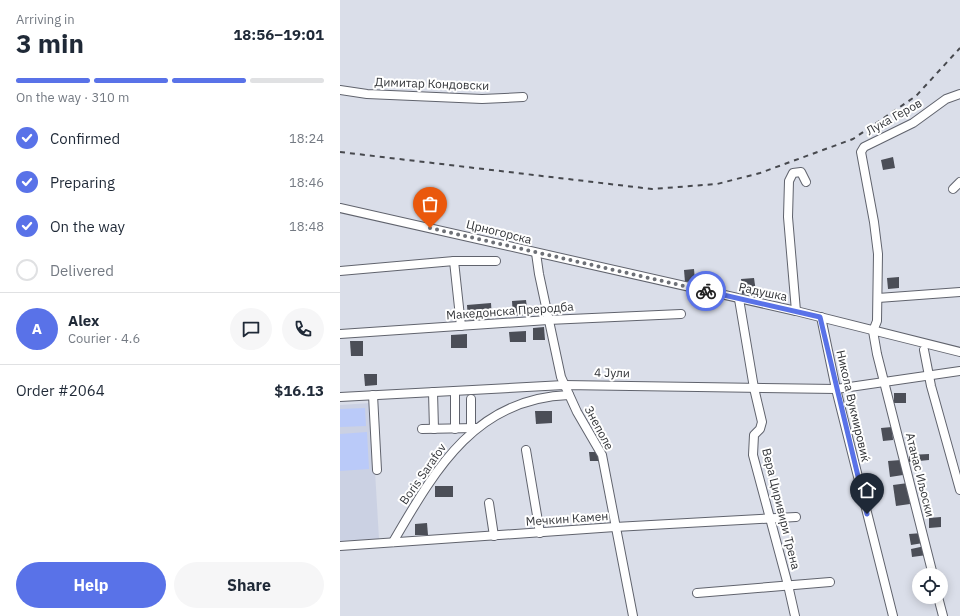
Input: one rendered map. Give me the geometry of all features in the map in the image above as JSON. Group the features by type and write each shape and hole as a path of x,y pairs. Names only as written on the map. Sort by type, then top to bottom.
{"street":[{"name":"Димитар Кондовски","path":"340,90 367,94 482,99 523,97"},
{"name":"Лука Геров","path":"878,298 876,241 861,152 864,147 913,123 946,98 960,94"},
{"path":"796,311 788,217 789,181 793,173 801,172 806,182"},
{"path":"953,189 960,182"},
{"name":"Црногорска","path":"340,208 455,233 536,253"},
{"name":"Радушка","path":"536,253 796,311 960,352"},
{"name":"Знеполе","path":"536,253 548,320 564,384 600,449 633,616"},
{"path":"340,271 454,261 496,260"},
{"path":"454,261 461,326"},
{"path":"883,382 873,331 877,321 878,298 960,292"},
{"name":"Вера Циривири Трена","path":"739,299 754,388 762,422 760,429 754,435 753,455 795,616"},
{"name":"Македонска Преродба","path":"340,334 548,320 682,314"},
{"name":"Никола Вукмировиќ","path":"820,317 836,389 893,616"},
{"path":"924,350 929,376 960,490"},
{"path":"929,376 960,371"},
{"name":"4 Јули","path":"340,397 564,384 836,389 929,376"},
{"name":"Aтанас Иљоски","path":"883,382 931,568"},
{"path":"455,391 455,429"},
{"path":"433,392 434,429"},
{"name":"Boris Sarafov","path":"393,542 422,493 447,457 474,428 527,400 549,395 569,395"},
{"path":"374,396 377,470"},
{"path":"422,429 474,428 471,399"},
{"path":"526,450 540,533"},
{"path":"488,503 494,536"},
{"name":"Мечкин Камен","path":"340,546 615,527 796,517"},
{"name":"Вера Циривири Трена","path":"696,593 830,582"},
{"path":"940,604 943,616"}],"shaded area":[{"path":"371,403 379,539 340,541 340,405"},
{"path":"365,408 366,426 340,427 340,409"},
{"path":"367,432 369,469 340,471 340,434"}],"building":[{"path":"893,157 895,168 883,170 881,160"},
{"path":"694,269 695,281 685,282 684,270"},
{"path":"899,277 899,288 888,289 887,278"},
{"path":"754,278 756,292 742,294 741,279"},
{"path":"526,300 528,315 513,316 512,301"},
{"path":"491,303 492,318 468,320 467,305"},
{"path":"544,327 545,340 533,340 533,328"},
{"path":"526,331 526,342 510,342 509,332"},
{"path":"467,334 467,348 451,348 451,335"},
{"path":"350,341 363,341 363,356 351,356"},
{"path":"364,374 377,374 377,385 365,386"},
{"path":"894,393 906,393 906,403 894,403"},
{"path":"535,411 552,411 552,423 536,424"},
{"path":"892,427 893,440 883,441 881,428"},
{"path":"589,452 599,452 599,461 590,461"},
{"path":"929,454 929,460 909,462 909,455"},
{"path":"901,460 903,475 890,477 888,461"},
{"path":"908,483 910,504 896,506 893,485"},
{"path":"435,486 453,486 453,497 435,497"},
{"path":"941,517 941,527 929,528 929,518"},
{"path":"427,523 428,535 415,535 415,524"},
{"path":"922,533 923,543 911,545 909,534"},
{"path":"925,546 927,555 912,557 911,549"}],"railway":[{"path":"340,152 652,189 717,184 760,173 853,139 916,96 960,48"}],"way so far":[{"path":"430,228 706,291"}],"route":[{"path":"706,291 820,317 867,514"}]}
